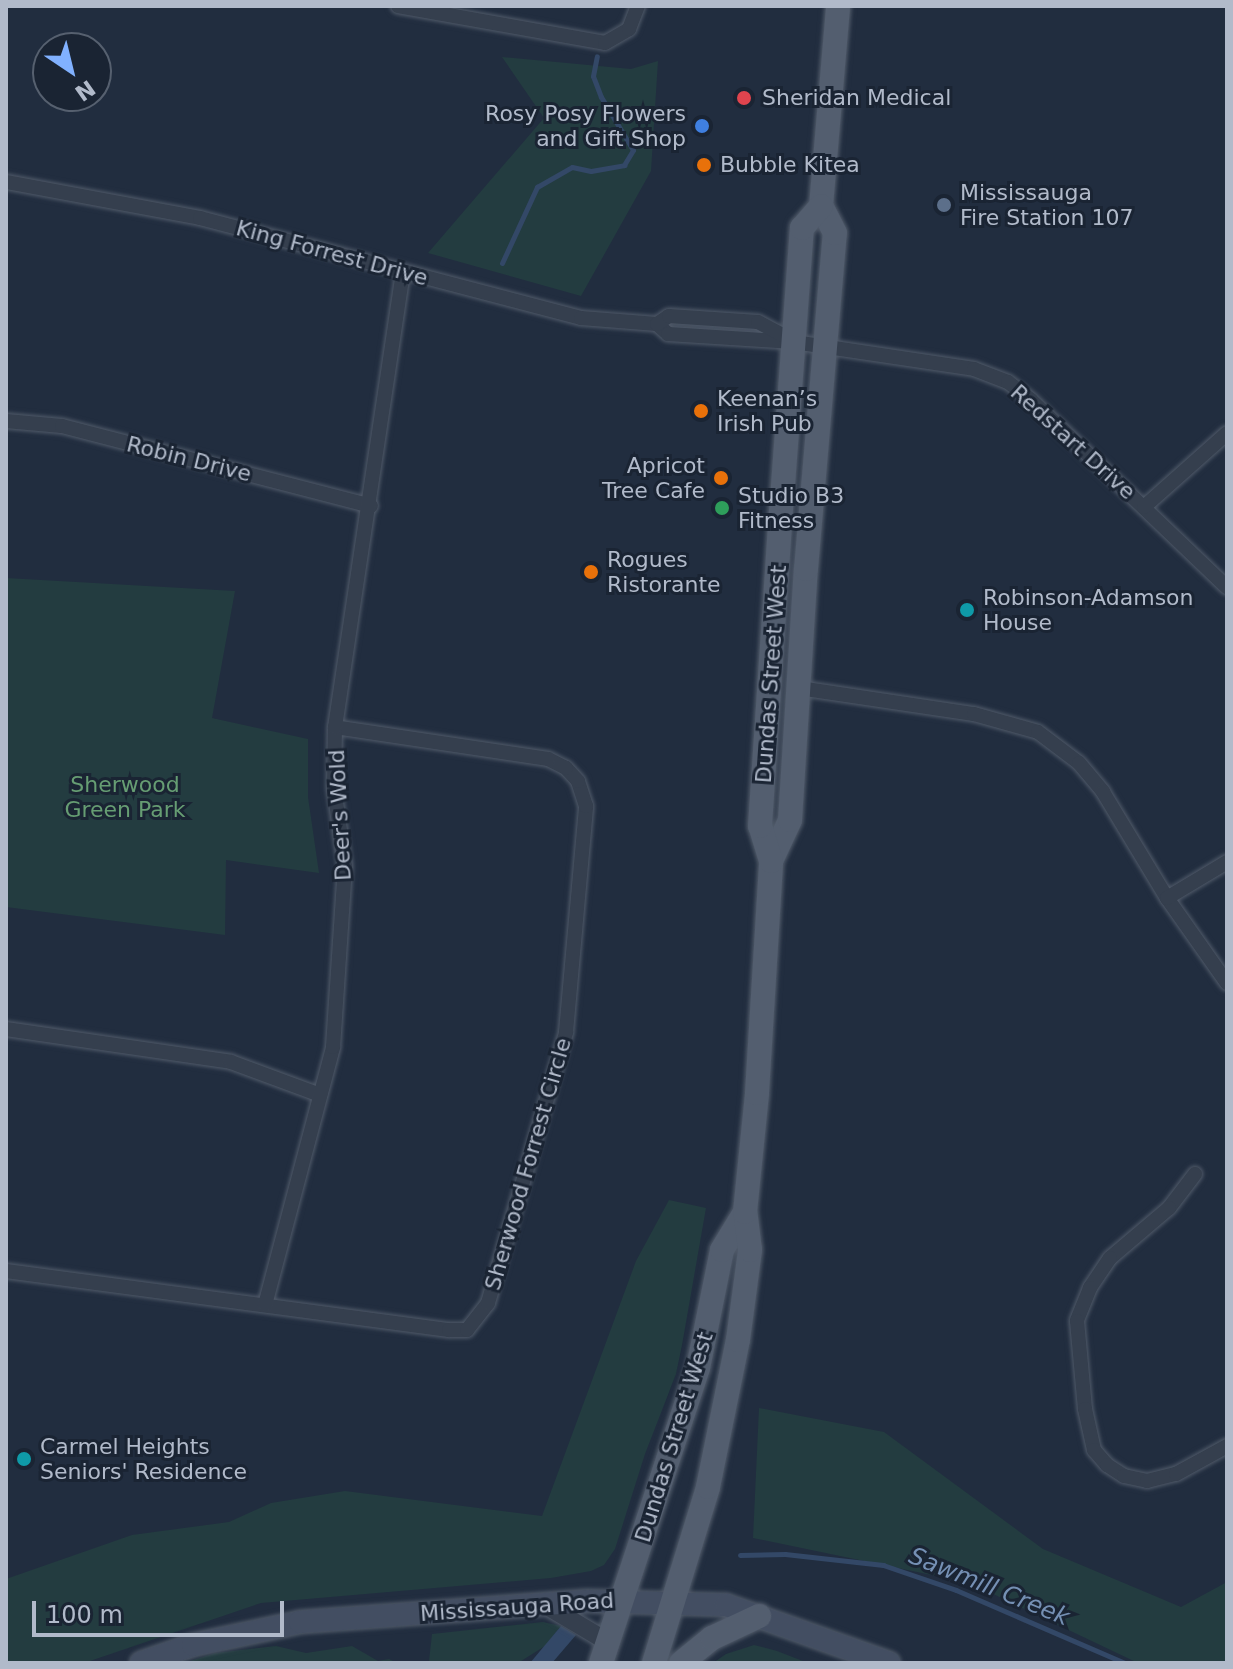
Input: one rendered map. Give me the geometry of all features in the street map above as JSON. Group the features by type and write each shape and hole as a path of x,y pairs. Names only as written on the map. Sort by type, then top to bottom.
{"main road":[{"name":"Dundas Street West","path":"771,861 790,820 835,233 821,206 838,6"},
{"name":"Dundas Street West","path":"654,1663 708,1487 735,1355 750,1250 745,1212 757,1093 771,861 760,826 802,228 821,206"},
{"name":"Dundas Street West","path":"604,1652 698,1368 722,1250 745,1212"},
{"name":"Mississauga Road","path":"141,1663 193,1645 300,1622 622,1601 726,1605 889,1663"},
{"path":"681,1663 712,1638 759,1616"}],"street":[{"path":"398,6 605,43 629,29 638,6"},
{"name":"King Forrest Drive","path":"6,182 200,218 542,311 581,318 657,324 668,334 794,342"},
{"name":"Deer's Wold","path":"265,1305 333,1047 345,866 334,788 335,727 371,506 403,272"},
{"name":"Redstart Drive","path":"794,342 974,369 1008,382 1227,587"},
{"name":"Robin Drive","path":"6,421 62,426 371,506"},
{"path":"1144,507 1227,433"},
{"path":"799,688 974,714 1038,732 1079,763 1103,792 1167,898 1227,983"},
{"name":"Sherwood Forrest Circle","path":"6,1271 467,1330 488,1303 566,1032 586,806 578,781 566,768 548,759 335,727"},
{"path":"1167,898 1227,862"},
{"path":"6,1029 231,1062 320,1095"},
{"path":"1195,1174 1169,1208 1110,1258 1090,1288 1077,1321 1085,1409 1094,1450 1124,1476 1147,1481 1176,1474 1227,1446"},
{"path":"544,1604 604,1652"}],"green space":[{"path":"502,57 631,69 658,61 651,171 581,296 428,253 544,118"},
{"name":"Sherwood Green Park","path":"6,578 235,591 212,718 308,739 308,797 319,873 226,860 225,935 6,907"},
{"path":"669,1200 706,1208 682,1345 676,1374 645,1454 615,1549 604,1565 591,1571 551,1578 261,1603 84,1663 6,1663 6,1579 132,1535 229,1522 271,1503 345,1491 542,1516 636,1261"},
{"path":"759,1408 884,1432 1043,1549 1181,1607 1227,1582 1227,1663 1138,1663 970,1583 753,1538"},
{"path":"543,1622 561,1626 545,1646 518,1663 429,1661 432,1634"},
{"path":"754,1645 808,1663 713,1663 726,1654"},
{"path":"276,1646 306,1653 352,1646 378,1661 389,1659 397,1663 184,1663 215,1653"}],"water":[{"path":"561,1626 576,1635 552,1663 530,1663"}],"waterway":[{"path":"502,263 537,187 572,167 591,171 624,165 633,150 601,97 593,76 597,56"},
{"name":"Sawmill Creek","path":"740,1555 785,1554 883,1565 956,1590 1125,1663"}],"place":[{"name":"Sheridan Medical","path":"744,98"},
{"name":"Rosy Posy Flowers and Gift Shop","path":"702,126"},
{"name":"Bubble Kitea","path":"704,165"},
{"name":"Mississauga Fire Station 107","path":"944,205"},
{"name":"Keenan’s Irish Pub","path":"701,411"},
{"name":"Apricot Tree Cafe","path":"721,478"},
{"name":"Studio B3 Fitness","path":"722,508"},
{"name":"Rogues Ristorante","path":"591,572"},
{"name":"Robinson-Adamson House","path":"967,610"},
{"name":"Carmel Heights Seniors' Residence","path":"24,1459"}]}
